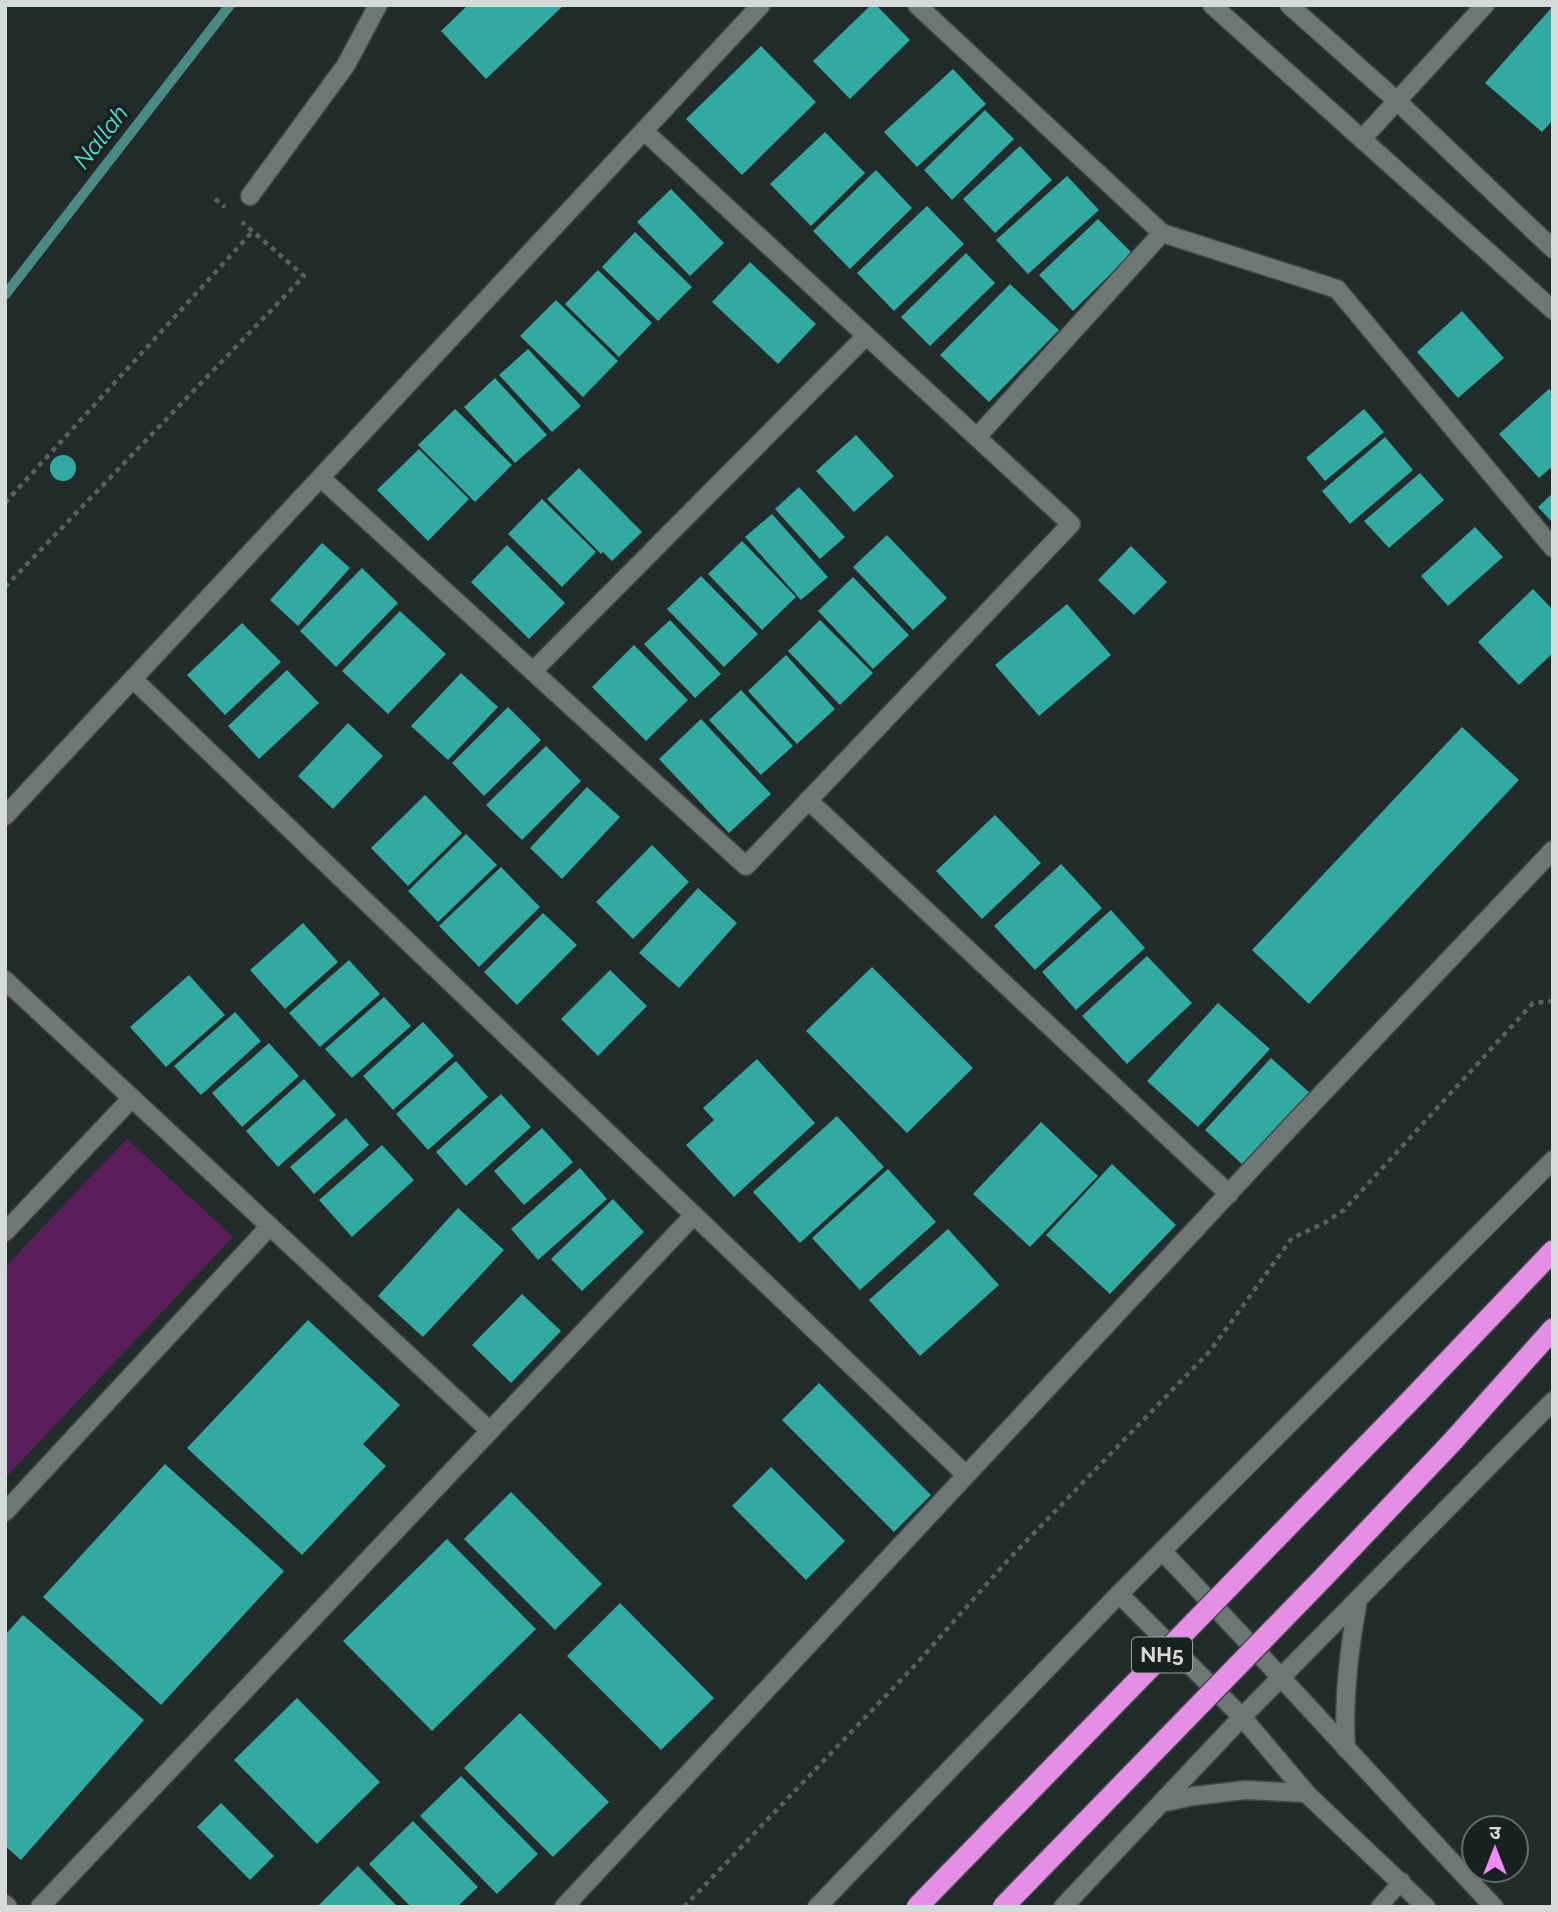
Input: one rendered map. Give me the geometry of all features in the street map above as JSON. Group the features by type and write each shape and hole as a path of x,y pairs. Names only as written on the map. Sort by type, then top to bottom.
{"highway":[{"name":"NH5","path":"917,1907 1553,1251"},
{"name":"NH5","path":"1003,1907 1323,1578 1453,1441 1553,1329"}],"street":[{"path":"250,196 346,65 378,5"},
{"path":"5,816 761,5"},
{"path":"917,5 1162,233 1337,289 1553,548"},
{"path":"1212,5 1553,310"},
{"path":"1289,5 1396,100 1553,249"},
{"path":"1362,139 1485,5"},
{"path":"321,478 746,866 1070,524 644,131"},
{"path":"977,437 1162,233"},
{"path":"533,671 866,336"},
{"path":"133,679 966,1475"},
{"path":"808,800 1229,1194"},
{"path":"564,1907 1553,850"},
{"path":"5,980 489,1430"},
{"path":"5,1232 132,1098"},
{"path":"817,1907 1118,1594 1553,1160"},
{"path":"40,1907 694,1215"},
{"path":"5,1512 270,1226"},
{"path":"1063,1907 1242,1717 1553,1401"},
{"path":"1162,1551 1283,1677 1346,1749 1494,1907"},
{"path":"1118,1594 1242,1717 1306,1793 1402,1881 1426,1907"},
{"path":"1346,1749 1346,1678 1358,1599"},
{"path":"1161,1803 1245,1790 1306,1793"}],"lane":[{"path":"1379,1907 1402,1881"}],"path":[{"path":"5,587 304,276 215,198"},
{"path":"5,503 253,231"},
{"path":"684,1907 918,1662 1008,1560 1210,1351 1292,1238 1344,1210 1533,1003 1553,1001"}],"shaded area":[{"path":"127,1139 233,1237 5,1478 5,1267"}],"building":[{"path":"468,5 564,5 486,79 441,31"},
{"path":"871,5 876,5 910,40 850,99 813,61"},
{"path":"1553,6 1553,120 1542,132 1485,83"},
{"path":"761,46 816,102 742,175 686,119"},
{"path":"953,69 986,104 917,167 884,132"},
{"path":"985,110 1014,139 952,200 924,170"},
{"path":"825,132 865,173 811,226 770,184"},
{"path":"1020,146 1052,180 995,233 963,199"},
{"path":"876,170 912,208 850,269 813,231"},
{"path":"1067,176 1099,210 1028,274 996,240"},
{"path":"671,189 724,243 690,276 637,222"},
{"path":"927,206 964,244 894,311 857,273"},
{"path":"1098,219 1132,253 1073,311 1039,275"},
{"path":"635,232 692,287 658,321 602,267"},
{"path":"966,253 995,283 930,346 901,317"},
{"path":"750,262 816,324 778,364 712,302"},
{"path":"598,270 652,323 619,357 565,304"},
{"path":"1010,284 1059,330 989,402 940,355"},
{"path":"556,300 618,361 583,397 520,336"},
{"path":"1462,311 1504,358 1458,398 1417,352"},
{"path":"528,349 581,406 552,432 499,375"},
{"path":"495,378 547,435 515,463 464,407"},
{"path":"1549,389 1553,393 1553,466 1539,478 1499,434"},
{"path":"455,409 512,465 475,502 418,445"},
{"path":"1364,409 1384,432 1325,481 1306,458"},
{"path":"856,435 894,476 854,512 816,471"},
{"path":"1385,437 1413,470 1350,524 1322,491"},
{"path":"419,449 469,499 428,541 377,490"},
{"path":"63,455 72,459 76,468 72,477 63,481 54,477 50,468 54,459"},
{"path":"579,468 642,532 612,561 603,552 601,554 547,499"},
{"path":"1420,473 1444,500 1389,548 1364,521"},
{"path":"799,487 845,537 820,559 775,509"},
{"path":"1553,493 1553,523 1538,507"},
{"path":"542,499 596,552 562,587 508,534"},
{"path":"772,514 828,577 801,600 745,537"},
{"path":"1475,527 1503,557 1448,606 1421,576"},
{"path":"887,535 947,598 913,630 853,567"},
{"path":"742,541 796,597 762,630 708,574"},
{"path":"322,543 350,568 298,626 270,600"},
{"path":"507,545 565,603 529,639 471,582"},
{"path":"1131,546 1167,582 1134,615 1098,580"},
{"path":"362,568 398,603 336,667 300,631"},
{"path":"701,576 758,634 724,667 667,609"},
{"path":"853,577 909,635 873,669 818,611"},
{"path":"1533,589 1553,610 1553,653 1519,685 1478,642"},
{"path":"1067,604 1111,655 1039,716 995,665"},
{"path":"400,611 446,654 388,714 342,671"},
{"path":"670,620 721,674 695,698 644,644"},
{"path":"820,620 873,673 840,705 788,651"},
{"path":"242,623 281,662 225,715 187,675"},
{"path":"634,645 688,700 646,741 592,687"},
{"path":"786,655 835,709 797,744 748,691"},
{"path":"287,670 319,703 259,759 228,726"},
{"path":"461,673 498,707 448,760 411,726"},
{"path":"741,690 793,746 761,775 709,720"},
{"path":"508,707 541,740 484,796 452,763"},
{"path":"701,719 771,794 729,833 659,759"},
{"path":"348,723 383,756 333,809 298,776"},
{"path":"1462,727 1519,780 1309,1004 1252,950"},
{"path":"546,746 581,781 522,840 486,805"},
{"path":"587,787 620,817 562,879 530,848"},
{"path":"425,795 462,833 408,886 371,848"},
{"path":"995,815 1041,863 982,919 936,871"},
{"path":"466,834 497,865 438,922 408,891"},
{"path":"652,845 689,882 633,939 596,902"},
{"path":"1061,864 1102,908 1035,970 994,926"},
{"path":"501,867 540,907 479,967 439,926"},
{"path":"698,888 737,923 679,988 639,953"},
{"path":"1111,910 1145,948 1076,1010 1042,972"},
{"path":"543,913 577,945 517,1005 484,972"},
{"path":"303,923 338,962 285,1009 250,970"},
{"path":"1147,956 1192,1003 1127,1064 1082,1016"},
{"path":"349,960 380,994 320,1047 289,1013"},
{"path":"872,967 973,1068 907,1133 806,1031"},
{"path":"610,970 647,1006 598,1056 561,1019"},
{"path":"189,975 225,1015 166,1067 130,1027"},
{"path":"384,997 411,1026 352,1078 325,1049"},
{"path":"1218,1003 1270,1049 1198,1127 1147,1081"},
{"path":"235,1012 261,1041 201,1095 174,1066"},
{"path":"423,1022 454,1056 393,1110 363,1076"},
{"path":"269,1043 299,1076 242,1127 212,1093"},
{"path":"1271,1058 1310,1093 1244,1166 1205,1130"},
{"path":"757,1059 815,1123 734,1197 686,1145 714,1120 703,1108"},
{"path":"456,1061 488,1097 428,1150 396,1114"},
{"path":"304,1079 336,1115 278,1167 246,1131"},
{"path":"501,1094 531,1127 466,1186 436,1152"},
{"path":"837,1116 884,1167 800,1243 753,1192"},
{"path":"346,1118 369,1145 314,1194 290,1167"},
{"path":"1041,1122 1098,1176 1030,1247 973,1194"},
{"path":"542,1128 573,1162 524,1205 494,1171"},
{"path":"382,1145 414,1180 352,1237 319,1200"},
{"path":"1112,1164 1176,1225 1110,1294 1046,1235"},
{"path":"580,1168 607,1199 538,1260 511,1229"},
{"path":"888,1169 936,1222 860,1290 812,1238"},
{"path":"613,1199 644,1232 582,1291 551,1259"},
{"path":"458,1208 504,1250 423,1337 378,1296"},
{"path":"948,1229 999,1285 920,1356 869,1300"},
{"path":"522,1294 561,1331 511,1383 472,1345"},
{"path":"308,1320 400,1405 363,1444 386,1466 302,1555 187,1448"},
{"path":"819,1383 931,1495 894,1532 782,1420"},
{"path":"165,1464 284,1571 161,1705 43,1597"},
{"path":"771,1467 845,1541 806,1580 732,1506"},
{"path":"511,1492 602,1584 555,1630 464,1539"},
{"path":"447,1539 536,1629 432,1731 343,1641"},
{"path":"620,1603 714,1698 661,1750 567,1656"},
{"path":"23,1615 144,1720 21,1860 5,1846 5,1635"},
{"path":"297,1698 380,1782 317,1844 234,1760"},
{"path":"520,1713 609,1802 553,1857 464,1768"},
{"path":"461,1776 538,1854 497,1894 420,1816"},
{"path":"221,1803 274,1856 250,1880 197,1827"},
{"path":"413,1821 478,1887 457,1907 411,1907 369,1864"},
{"path":"358,1866 398,1907 317,1907"}],"waterway":[{"name":"Nallah","path":"5,295 230,5"}]}
